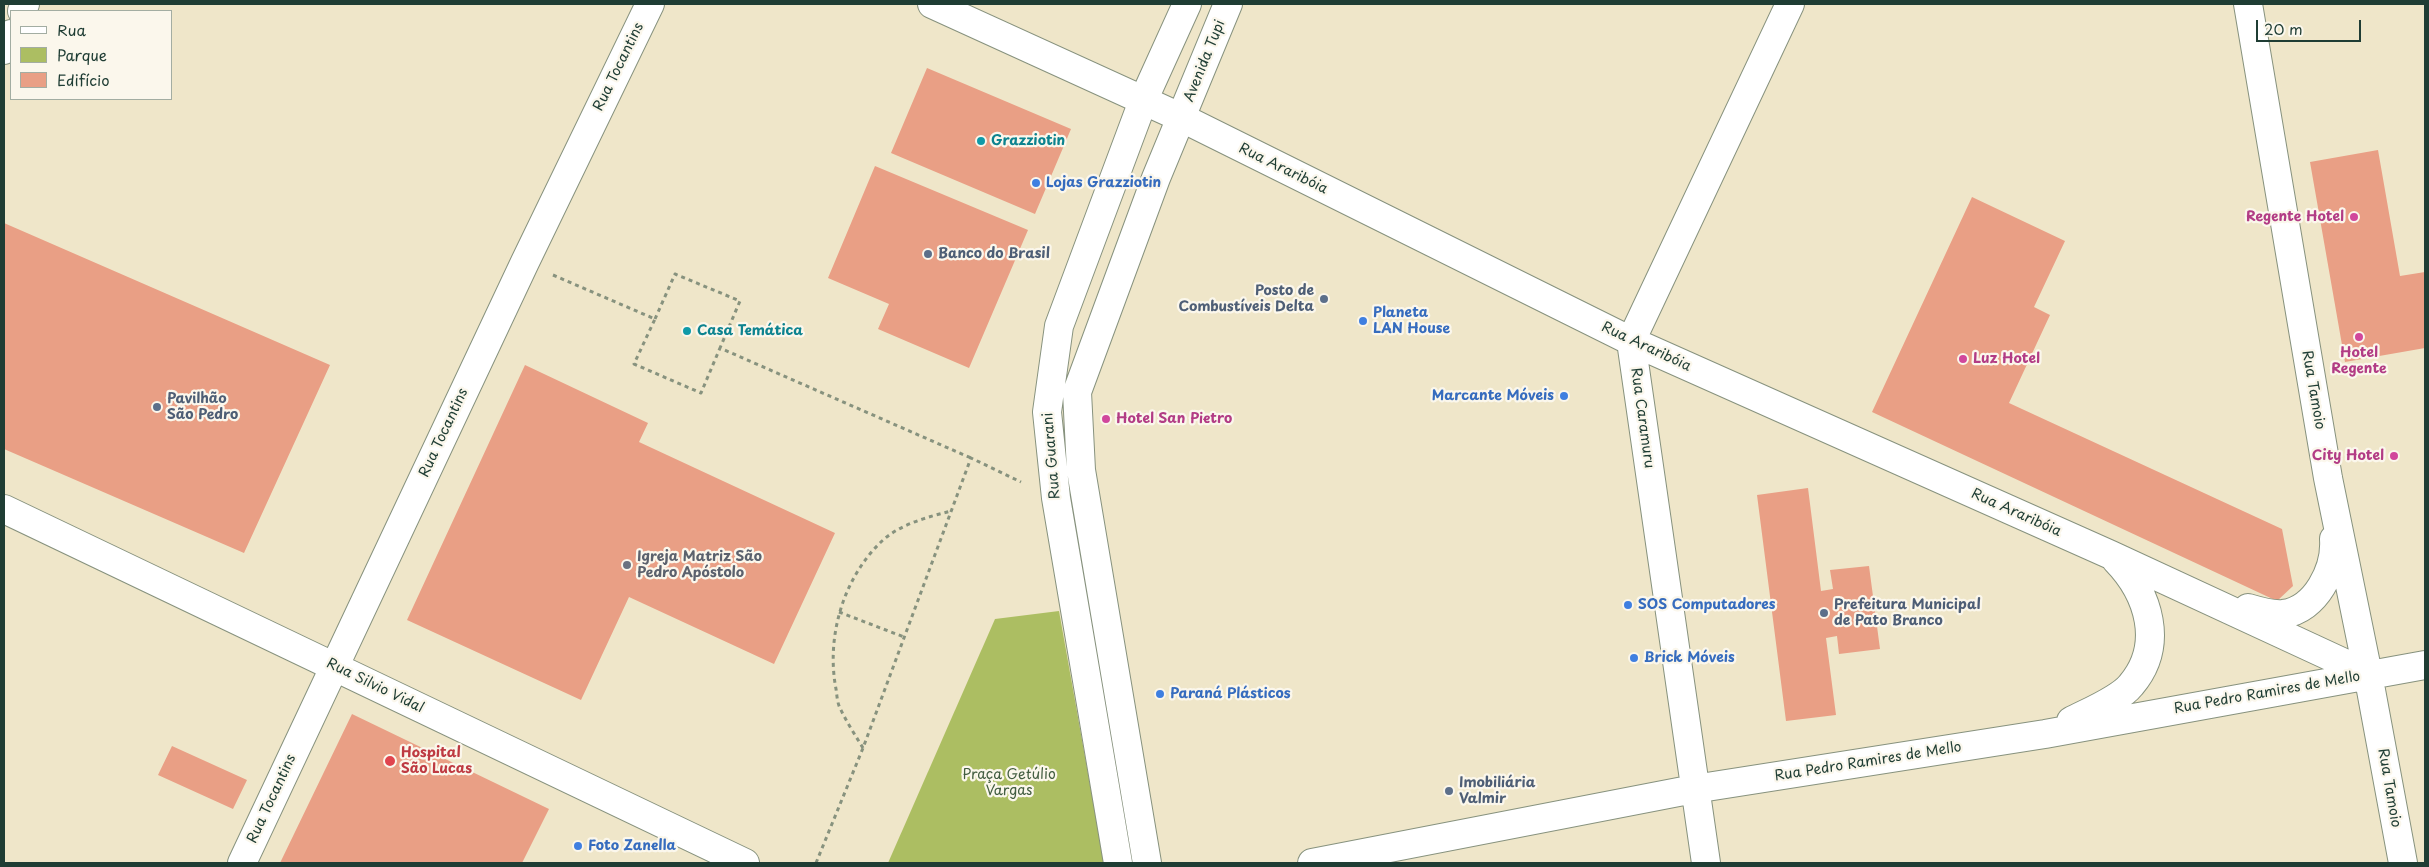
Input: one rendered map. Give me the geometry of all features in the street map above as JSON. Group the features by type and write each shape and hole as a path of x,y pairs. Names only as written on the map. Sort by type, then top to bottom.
{"street":[{"name":"Rua Tocantins","path":"242,863 525,262 650,4"},
{"name":"Rua Araribóia","path":"932,4 1182,118 1631,341 2112,555 2368,674"},
{"name":"Rua Guarani","path":"1118,863 1056,498 1047,412 1059,326 1143,101 1171,35 1187,4"},
{"name":"Avenida Tupi","path":"1182,118 1228,4"},
{"path":"1631,341 1790,4"},
{"name":"Rua Tamoio","path":"2248,4 2328,478 2368,674 2402,863"},
{"path":"4,50 10,36"},
{"name":"Rua Guarani","path":"1147,863 1081,470 1077,392 1156,178 1182,118"},
{"name":"Rua Caramuru","path":"1631,341 1706,863"},
{"path":"2179,587 2226,603 2263,612 2283,614 2303,607 2324,583 2335,551 2328,478"},
{"name":"Rua Silvio Vidal","path":"4,509 745,863"},
{"path":"2044,734 2102,705 2130,686 2147,658 2150,623 2140,591 2129,573 2112,555"},
{"name":"Rua Pedro Ramires de Mello","path":"1312,863 1694,789 2044,734 2425,665"}],"path":[{"path":"525,262 655,319"},
{"path":"675,274 740,301 700,392 634,364 655,319 675,274"},
{"path":"720,348 971,458 1056,498"},
{"path":"816,863 863,748 971,458"},
{"path":"863,748 839,707 832,671 834,641 839,612 856,574 882,540 917,520 952,510"},
{"path":"839,612 904,637"}],"green space":[{"name":"Praça Getúlio Vargas","path":"1059,611 1104,863 888,863 995,619"}],"building":[{"name":"Grazziotin","path":"927,68 1071,129 1035,214 891,153"},
{"name":"Regente Hotel","path":"2378,150 2400,276 2425,272 2425,348 2345,362 2310,162"},
{"name":"Banco do Brasil","path":"875,166 1028,230 969,368 878,329 889,304 828,278"},
{"name":"Luz Hotel","path":"1972,197 2065,241 2034,307 2050,315 2009,403 2282,529 2293,586 2277,601 1872,412"},
{"name":"Pavilhão São Pedro","path":"4,223 330,365 244,553 4,449"},
{"name":"Igreja Matriz São Pedro Apóstolo","path":"525,365 648,423 639,442 835,533 774,664 629,597 581,700 407,620"},
{"name":"Prefeitura Municipal de Pato Branco","path":"1808,488 1821,591 1833,589 1830,570 1869,566 1880,649 1839,654 1837,636 1826,638 1836,715 1786,721 1757,495"},
{"name":"Hospital São Lucas","path":"352,714 549,809 522,863 280,863"},
{"path":"172,746 247,780 233,809 158,775"}],"place":[{"name":"Grazziotin","path":"981,141"},
{"name":"Lojas Grazziotin","path":"1036,183"},
{"name":"Regente Hotel","path":"2354,217"},
{"name":"Banco do Brasil","path":"928,254"},
{"name":"Posto de Combustíveis Delta","path":"1324,299"},
{"name":"Planeta LAN House","path":"1363,321"},
{"name":"Casa Temática","path":"687,331"},
{"name":"Hotel Regente","path":"2359,337"},
{"name":"Luz Hotel","path":"1963,359"},
{"name":"Marcante Móveis","path":"1564,396"},
{"name":"Pavilhão São Pedro","path":"157,407"},
{"name":"Hotel San Pietro","path":"1106,419"},
{"name":"City Hotel","path":"2394,456"},
{"name":"Igreja Matriz São Pedro Apóstolo","path":"627,565"},
{"name":"SOS Computadores","path":"1628,605"},
{"name":"Prefeitura Municipal de Pato Branco","path":"1824,613"},
{"name":"Brick Móveis","path":"1634,658"},
{"name":"Paraná Plásticos","path":"1160,694"},
{"name":"Hospital São Lucas","path":"390,761"},
{"name":"Imobiliária Valmir","path":"1449,791"},
{"name":"Foto Zanella","path":"578,846"}]}
